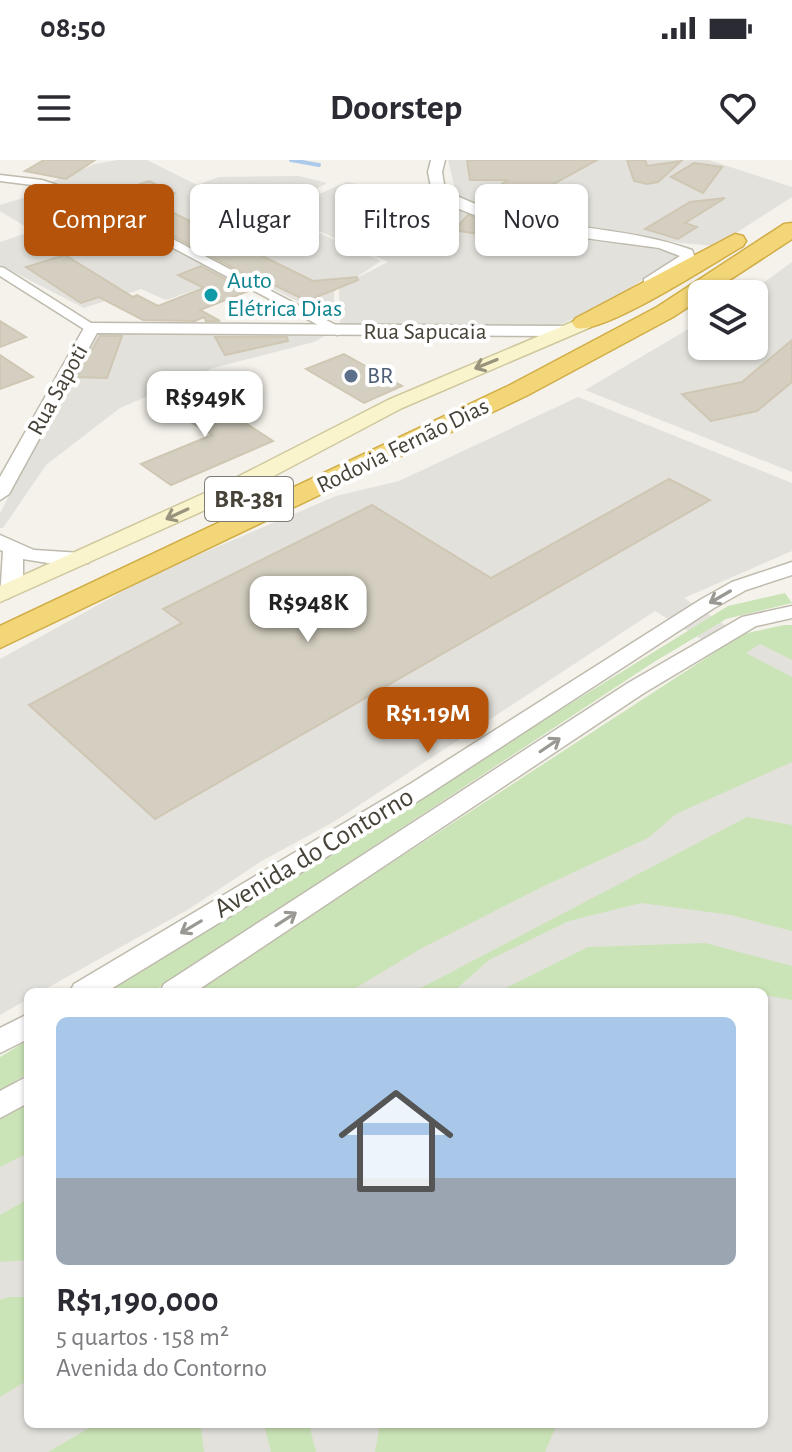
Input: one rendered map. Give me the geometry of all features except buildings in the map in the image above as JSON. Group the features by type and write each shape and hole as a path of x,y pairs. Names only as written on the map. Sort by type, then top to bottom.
{"highway":[{"name":"BR-381","path":"575,327 791,216"},
{"name":"Rodovia Fernão Dias","path":"0,638 460,419 601,347 665,312 791,216"},
{"name":"Rodovia Fernão Dias","path":"1,602 605,329 791,216"},
{"path":"740,280 792,244"},
{"name":"BR-381","path":"232,529 327,491 405,471 551,400 577,377 632,349 688,315"},
{"path":"0,647 86,598"}],"main road":[{"name":"BR-381","path":"1,602 81,559 311,450 395,404 575,327"}],"street":[{"path":"438,160 435,172 439,192 454,202 495,215 662,244 687,253 688,258 575,327"},
{"path":"0,178 42,183 89,199 342,332"},
{"path":"0,271 92,328"},
{"name":"Rua Sapucaia","path":"92,328 342,332 575,327"},
{"name":"Rua Sapoti","path":"0,494 92,328"},
{"path":"1,602 13,579 6,546"},
{"path":"6,546 32,557 81,559"},
{"name":"Avenida do Contorno","path":"91,988 418,790 707,604 739,586 792,568"},
{"name":"Avenida do Contorno","path":"180,988 636,688 749,621 792,612"},
{"path":"0,1042 24,1027"},
{"path":"0,1106 24,1091"}],"shaded area":[{"path":"147,160 195,184 190,184 190,247 174,239 174,184 48,183 95,164"},
{"path":"448,160 709,160 792,187 792,197 716,246 588,226 588,184 475,184 475,203 459,198 459,184 454,184"},
{"path":"299,176 327,183 319,187 319,184 200,184 219,177"},
{"path":"335,187 335,238 319,231 319,194"},
{"path":"24,198 24,226 0,211 0,205"},
{"path":"459,206 475,210 475,256 588,256 588,234 678,256 603,306 552,328 340,324 339,288 334,292 334,320 213,258 319,256 319,233 335,240 335,256 370,256 381,261 349,282 388,262 375,256 459,256"},
{"path":"24,234 24,256 174,256 174,249 235,276 166,300 141,289 84,308 0,265 0,242"},
{"path":"792,262 792,472 585,390 688,329 688,360 768,360 767,280"},
{"path":"97,332 325,336 314,342 213,368 120,408 46,465 3,528 0,528 0,513"},
{"path":"578,397 792,483 792,551 684,598 743,637 755,631 792,630 792,1452 0,1452 0,1126 24,1111 24,1428 768,1428 768,988 211,988 724,653 655,611 335,821 260,862 189,909 47,988 24,988 24,1001 0,1015 0,659 156,573 336,496 399,481"}],"green space":[{"path":"785,593 792,603 726,619 654,662 158,988 111,988 728,606"},
{"path":"792,625 792,660 760,644 746,653 792,677 792,762 676,814 648,838 422,948 356,988 199,988 743,634"},
{"path":"747,817 792,825 792,931 731,915 641,903 569,921 489,960 458,988 421,988"},
{"path":"705,943 792,966 792,1000 768,996 768,988 506,988 588,947"},
{"path":"24,1042 24,1076 0,1091 0,1057"},
{"path":"24,1103 24,1155 0,1167 0,1118"},
{"path":"24,1201 24,1260 0,1262 0,1215"},
{"path":"24,1297 24,1382 0,1397 0,1300"},
{"path":"89,1428 200,1428 204,1452 48,1452"},
{"path":"265,1428 310,1428 316,1452 271,1452"},
{"path":"379,1428 555,1428 545,1452 375,1452"}],"waterway":[{"path":"291,160 319,165"}],"place":[{"name":"Auto Elétrica Dias","path":"211,295"},
{"name":"BR","path":"351,376"}]}
